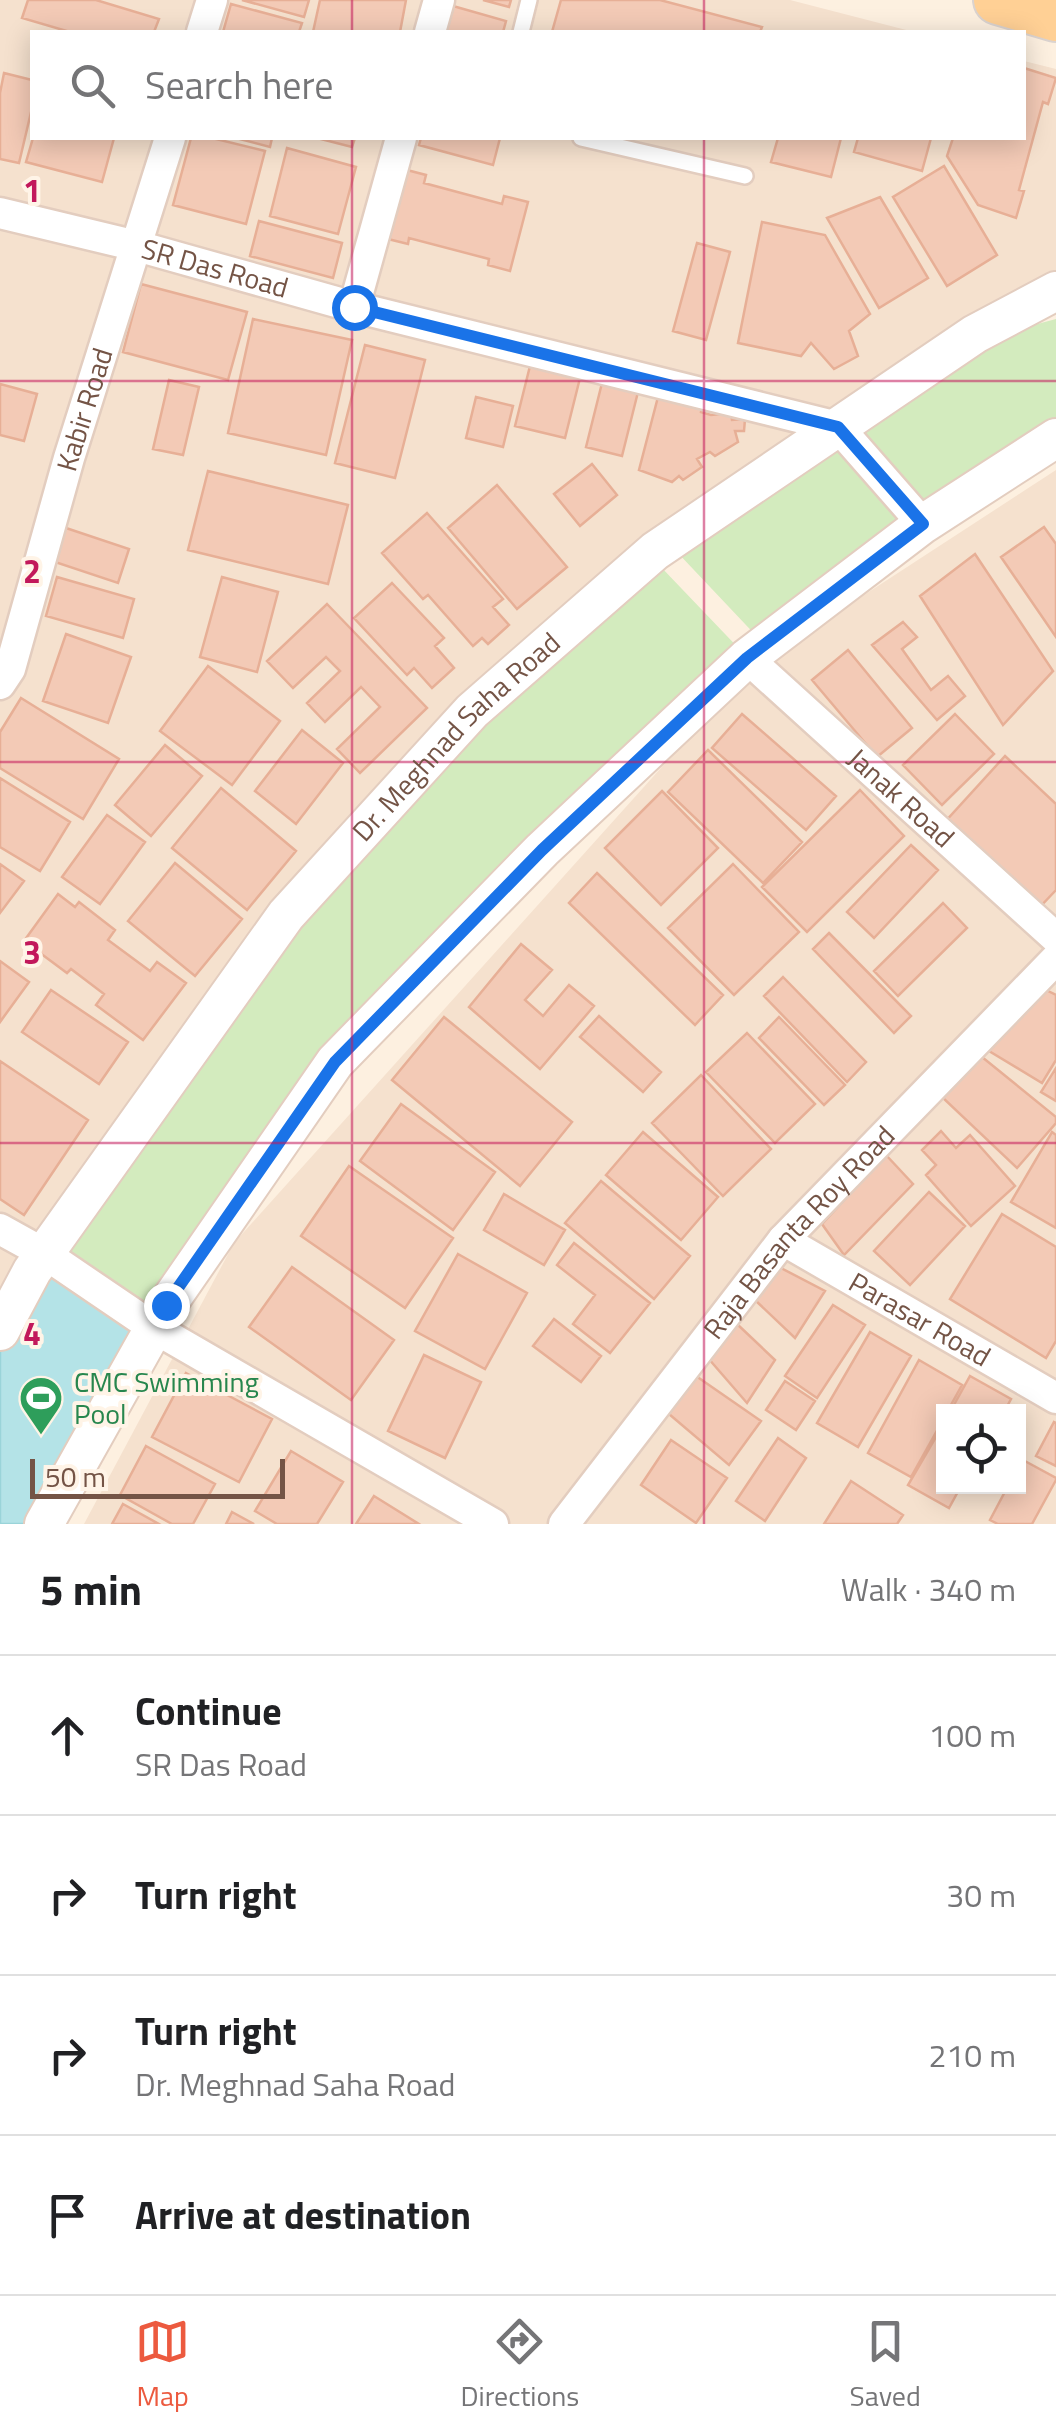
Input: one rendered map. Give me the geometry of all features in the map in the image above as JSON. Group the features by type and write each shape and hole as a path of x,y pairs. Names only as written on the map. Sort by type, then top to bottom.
{"main road":[{"path":"998,0 1056,17"}],"street":[{"path":"203,30 212,0"},
{"path":"431,30 439,0"},
{"name":"Kabir Road","path":"0,684 10,669 64,474 169,140"},
{"path":"354,307 400,140"},
{"name":"SR Das Road","path":"0,214 838,427"},
{"name":"Dr. Meghnad Saha Road","path":"0,1331 32,1272 286,916 472,711 656,551 976,334 1056,291"},
{"path":"838,427 923,524"},
{"path":"44,1524 166,1305 335,1062 542,850 747,658 923,524 1056,438"},
{"name":"Janak Road","path":"747,658 1056,938"},
{"name":"Raja Basanta Roy Road","path":"564,1524 783,1240 1056,960"},
{"path":"0,1229 45,1254 154,1328 493,1524"},
{"name":"Parasar Road","path":"783,1240 1056,1398"}],"lane":[{"path":"522,30 530,0"},
{"path":"590,140 745,176"}],"shaded area":[{"path":"0,0 790,0 906,30 30,30 30,140 1026,140 1026,62 1056,69 1056,273 661,533 0,1304"},
{"path":"1056,470 1056,1524 84,1524 234,1243 749,670"}],"green space":[{"path":"1056,319 1056,433 763,643 676,551 993,336"},
{"path":"660,566 747,657 530,848 151,1314 55,1254 295,918 480,717"}],"water":[{"name":"CMC Swimming Pool","path":"50,1266 141,1328 33,1524 0,1524 0,1348"}],"building":[{"path":"28,0 96,0 159,19 155,30 63,30 22,18"},
{"path":"242,0 309,0 304,17"},
{"path":"320,0 406,0 400,30 313,30"},
{"path":"483,0 511,0 509,7"},
{"path":"561,0 660,0 762,27 761,30 553,30"},
{"path":"231,4 302,23 300,30 224,30"},
{"path":"453,6 506,21 504,30 447,30"},
{"path":"1026,69 1056,78 1048,104 1043,102 1019,190 1024,191 1016,218 978,205 947,156 952,140 1026,140"},
{"path":"4,73 30,80 30,116 19,163 0,159 0,93"},
{"path":"32,140 113,140 102,182 26,162"},
{"path":"190,140 220,140 265,151 246,224 173,205"},
{"path":"244,140 272,140 270,147"},
{"path":"325,140 354,140 352,147"},
{"path":"420,140 499,140 493,165 419,145"},
{"path":"777,140 840,140 831,177 771,162"},
{"path":"857,140 930,140 922,171 854,152"},
{"path":"287,148 356,167 338,234 270,216"},
{"path":"944,166 997,255 947,286 893,197"},
{"path":"403,169 426,175 424,183 502,204 504,196 528,202 510,271 488,265 489,259 409,238 408,244 384,238"},
{"path":"880,197 928,278 879,308 827,218"},
{"path":"259,221 342,243 333,278 250,256"},
{"path":"762,222 825,235 870,314 849,331 858,356 834,369 811,343 801,356 738,343"},
{"path":"697,243 730,252 706,340 673,331"},
{"path":"141,284 247,312 228,380 123,352"},
{"path":"253,319 352,340 326,455 228,433"},
{"path":"365,345 425,360 395,478 335,463"},
{"path":"531,362 581,374 565,438 515,426"},
{"path":"603,379 639,388 622,456 586,447"},
{"path":"169,380 199,387 183,455 153,449"},
{"path":"0,384 37,394 24,441 0,435"},
{"path":"476,397 513,406 503,447 466,438"},
{"path":"658,397 702,405 701,412 711,415 731,413 732,420 745,419 744,431 735,431 738,442 715,456 710,452 697,459 702,467 683,480 679,476 672,482 639,470"},
{"path":"592,464 617,495 580,526 554,494"},
{"path":"208,471 348,505 328,584 188,550"},
{"path":"497,485 567,567 517,609 448,528"},
{"path":"427,513 503,599 493,607 509,625 488,644 482,638 473,646 428,595 423,599 382,553"},
{"path":"63,527 129,549 118,583 52,561"},
{"path":"1044,527 1056,544 1056,637 1001,557"},
{"path":"975,554 1053,671 1003,725 920,596"},
{"path":"57,577 134,599 123,638 46,616"},
{"path":"222,577 278,592 257,672 200,657"},
{"path":"392,583 444,638 435,646 454,668 432,688 414,668 407,675 354,618"},
{"path":"327,604 427,708 360,773 337,749 380,707 361,687 325,722 307,703 340,671 326,657 293,688 267,661"},
{"path":"903,622 917,637 902,649 931,690 948,676 965,696 937,720 872,645"},
{"path":"66,634 131,657 108,723 43,701"},
{"path":"848,650 912,728 877,757 812,680"},
{"path":"208,666 280,721 232,785 160,731"},
{"path":"21,698 119,759 83,819 0,768 0,732"},
{"path":"742,714 836,796 806,830 712,748"},
{"path":"955,714 994,754 942,805 903,765"},
{"path":"302,730 343,763 296,824 255,791"},
{"path":"165,745 202,776 151,836 115,805"},
{"path":"708,750 802,842 763,883 668,792"},
{"path":"1005,756 1056,804 1056,890 1037,910 944,823"},
{"path":"0,778 70,822 40,871 0,847"},
{"path":"221,788 296,851 247,910 172,848"},
{"path":"860,790 904,836 807,932 762,887"},
{"path":"662,791 718,848 661,905 605,848"},
{"path":"107,815 145,842 100,904 62,877"},
{"path":"911,845 938,870 874,938 847,912"},
{"path":"175,863 242,919 195,976 128,921"},
{"path":"0,864 24,881 0,913"},
{"path":"733,864 799,932 734,995 668,928"},
{"path":"597,873 723,995 695,1025 569,903"},
{"path":"58,894 75,907 79,902 115,930 108,940 150,971 157,962 186,983 143,1040 96,1005 104,994 24,941"},
{"path":"943,903 967,928 898,996 874,971"},
{"path":"829,933 911,1016 894,1033 813,949"},
{"path":"521,944 552,970 525,1000 543,1016 569,985 594,1006 540,1069 469,1007"},
{"path":"0,961 29,982 0,1022"},
{"path":"783,977 866,1062 847,1082 764,996"},
{"path":"51,990 128,1042 99,1084 22,1032"},
{"path":"1046,990 1056,995 1056,1060 1042,1083 989,1051"},
{"path":"599,1016 661,1072 643,1092 580,1037"},
{"path":"444,1017 572,1122 520,1186 392,1080"},
{"path":"779,1017 845,1085 824,1105 759,1038"},
{"path":"747,1033 815,1104 775,1143 706,1072"},
{"path":"982,1057 1056,1117 1056,1123 1017,1168 942,1097"},
{"path":"0,1061 88,1120 24,1215 0,1199"},
{"path":"1056,1068 1056,1101 1041,1092"},
{"path":"701,1075 771,1149 723,1196 652,1123"},
{"path":"401,1104 495,1172 453,1230 360,1161"},
{"path":"941,1131 956,1148 970,1135 1015,1186 971,1226 926,1175 936,1165 922,1150"},
{"path":"643,1132 718,1197 681,1240 606,1175"},
{"path":"1052,1132 1056,1135 1056,1228 1011,1202"},
{"path":"886,1155 913,1184 844,1255 822,1224"},
{"path":"349,1166 453,1238 405,1308 301,1236"},
{"path":"601,1181 690,1256 654,1299 565,1223"},
{"path":"929,1192 965,1226 910,1285 874,1251"},
{"path":"504,1194 565,1230 544,1265 484,1230"},
{"path":"1002,1214 1056,1247 1056,1341 1046,1358 950,1299"},
{"path":"574,1243 650,1303 610,1353 573,1324 595,1295 557,1265"},
{"path":"458,1254 527,1293 485,1369 415,1331"},
{"path":"292,1267 394,1340 351,1400 249,1327"},
{"path":"779,1267 825,1291 795,1338 755,1300"},
{"path":"833,1305 865,1325 817,1398 785,1376"},
{"path":"554,1319 601,1356 581,1382 533,1346"},
{"path":"737,1324 775,1360 747,1403 708,1358"},
{"path":"870,1332 911,1356 858,1447 817,1423"},
{"path":"424,1355 481,1382 445,1458 388,1431"},
{"path":"919,1360 962,1385 951,1404 936,1404 936,1432 911,1477 868,1453"},
{"path":"186,1373 272,1419 239,1482 152,1437"},
{"path":"696,1376 761,1421 729,1465 669,1414"},
{"path":"970,1376 1011,1399 1008,1404 954,1404"},
{"path":"785,1381 815,1401 796,1430 766,1410"},
{"path":"1056,1423 1056,1466 1036,1456"},
{"path":"936,1437 936,1494 957,1494 949,1508 908,1485"},
{"path":"778,1438 806,1458 765,1521 736,1501"},
{"path":"671,1440 727,1478 696,1523 641,1485"},
{"path":"146,1446 215,1484 193,1524 172,1524 120,1495"},
{"path":"291,1451 343,1482 317,1524 277,1524 255,1511"},
{"path":"1026,1462 1056,1478 1032,1524 998,1524 990,1520 1004,1494 1026,1494"},
{"path":"851,1481 903,1515 897,1524 824,1524"},
{"path":"374,1496 419,1524 356,1524"},
{"path":"123,1504 159,1524 112,1524"},
{"path":"232,1512 254,1524 226,1524"}],"place":[{"name":"CMC Swimming Pool","path":"41,1436"}],"route":[{"path":"166,1305 335,1062 542,850 747,658 923,524 838,427 354,307"}]}
